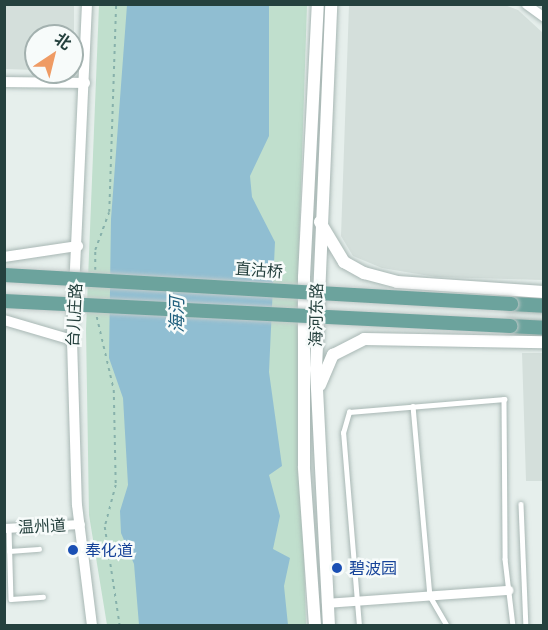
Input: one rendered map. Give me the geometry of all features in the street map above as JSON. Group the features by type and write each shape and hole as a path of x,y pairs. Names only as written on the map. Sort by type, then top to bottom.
{"main road":[{"name":"海河东路","path":"315,626 304,467 304,277 318,4"},
{"name":"海河东路","path":"329,626 316,398 320,222 331,4"},
{"path":"320,222 344,262 364,273 397,282 543,292"},
{"name":"直沽桥","path":"4,275 543,306"},
{"path":"4,301 543,328"},
{"path":"316,398 327,364 351,342 543,342"}],"street":[{"name":"台儿庄路","path":"87,4 78,246 72,340 80,524 92,626"},
{"path":"526,4 543,17"},
{"path":"4,82 85,83"},
{"path":"4,257 78,246"},
{"path":"4,320 72,340"},
{"name":"温州道","path":"7,528 80,524"},
{"path":"326,603 508,590"}],"lane":[{"path":"359,626 355,602 343,433 349,412 504,399 508,590 513,626"},
{"path":"413,406 430,596 447,626"},
{"path":"520,504 526,626"},
{"path":"7,528 10,599 43,597"},
{"path":"9,551 39,549"}],"shaded area":[{"path":"5,4 74,5 74,24 24,24 24,70 5,69"},
{"path":"502,4 518,10 543,33 543,280 436,277 382,268 353,256 341,236 349,5"},
{"path":"522,353 543,353 543,481 526,481"}],"green space":[{"path":"99,5 307,5 297,309 306,625 107,625 89,515 86,329"}],"water":[{"name":"海河","path":"127,5 269,5 269,136 250,176 252,197 275,242 269,372 282,466 269,475 280,516 273,549 290,558 284,586 288,625 139,625 134,564 121,533 120,511 128,485 123,398 109,358 111,219"}],"place":[{"name":"奉化道","path":"73,550"},
{"name":"碧波园","path":"337,568"}]}
